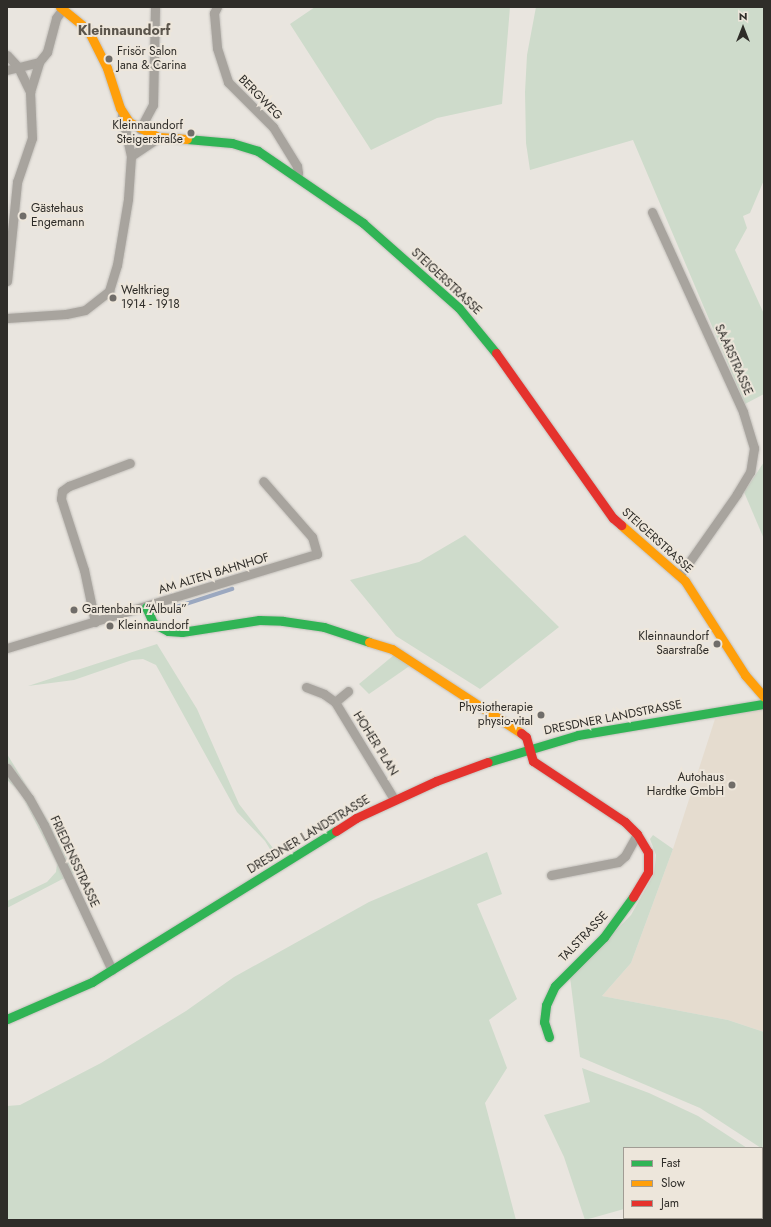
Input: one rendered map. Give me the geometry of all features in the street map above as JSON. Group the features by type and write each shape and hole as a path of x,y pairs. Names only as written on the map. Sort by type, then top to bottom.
{"street":[{"path":"140,129 153,105 155,7"},
{"name":"BERGWEG","path":"217,7 214,13 217,48 228,82 274,128 297,166 298,173 296,176"},
{"path":"7,281 17,182 32,138 30,92 39,62 47,52 56,18 61,9"},
{"name":"STEIGERSTRASSE","path":"61,9 88,30 107,68 109,80 121,110 129,122 140,129 159,137 246,145 296,176 363,223 459,308 502,360 613,518 680,575 745,676 764,697"},
{"path":"7,54 18,67 30,92"},
{"path":"7,70 39,62"},
{"path":"7,318 66,314 85,310 109,291 117,265 128,199 131,156 121,110"},
{"path":"131,156 159,137"},
{"name":"SAARSTRASSE","path":"652,212 743,412 754,448 750,472 737,494 680,575"},
{"path":"95,622 84,570 61,499 62,491 69,486 130,463"},
{"name":"AM ALTEN BAHNHOF","path":"7,648 317,554 312,537 263,481"},
{"name":"TALSTRASSE","path":"146,607 153,624 168,631 182,632 259,620 324,627 360,637 392,649 526,737 533,761 625,822 637,834 648,852 648,872 624,913 604,937 555,986 546,1005 544,1022 549,1037"},
{"name":"HOHER PLAN","path":"306,687 324,694 335,702 394,799"},
{"path":"335,702 348,691"},
{"name":"DRESDNER LANDSTRASSE","path":"7,1019 53,1001 112,970 321,839 394,799 479,764 529,748 625,726 764,704"},
{"name":"FRIEDENSSTRASSE","path":"7,768 29,798 44,825 112,970"},
{"path":"551,875 618,862 625,856 637,834"}],"shaded area":[{"path":"764,707 764,1032 728,1020 602,996 631,963 673,849 715,719"}],"green space":[{"path":"315,7 510,7 502,104 437,118 371,150 290,24"},
{"path":"536,7 764,7 764,180 750,213 743,216 747,228 735,250 764,314 764,394 745,404 633,140 530,170 526,143 525,92 527,55"},
{"path":"764,462 764,539 744,492"},
{"path":"465,535 559,627 480,689 396,636 350,580 419,562"},
{"path":"157,644 197,709 239,804 276,852 273,854 265,841 237,812 156,665 143,659 132,660 74,680 28,686"},
{"path":"394,655 411,665 369,694 359,684"},
{"path":"7,754 48,821 74,873 7,908 7,901 47,882 56,872 57,864 20,792 7,780"},
{"path":"653,835 673,849 631,963 602,996 728,1020 764,1032 764,1150 763,1147 759,1147 700,1108 580,1057 570,977 631,915 654,874 656,855 650,839"},
{"path":"487,852 502,894 477,904 517,999 489,1020 507,1068 485,1103 516,1220 7,1220 7,1106 20,1105 101,1063 186,1011 234,977 369,902"},
{"path":"582,1068 649,1093 698,1116 745,1147 623,1147 623,1209 585,1220 564,1157 544,1115 590,1102"},
{"path":"763,1189 764,1220 687,1220 763,1219"}],"waterway":[{"path":"158,613 232,589"}],"traffic: fast":[{"path":"187,139 232,143 258,151 363,223 459,308 496,353"},
{"path":"146,607 153,623 168,631 182,632 259,620 283,621 324,627 369,642"},
{"path":"488,762 578,735 764,704"},
{"path":"7,1019 92,982 336,831"},
{"path":"549,1037 544,1022 546,1005 555,986 604,937 633,897"}],"traffic: slow":[{"path":"60,7 88,30 107,68 120,108 129,122 159,137 187,139"},
{"path":"621,525 685,581 745,675 764,697"},
{"path":"369,642 392,649 521,733"}],"traffic: jam":[{"path":"496,353 613,518 621,525"},
{"path":"521,733 526,737 533,761 625,822 637,834 648,852 648,872 633,897"},
{"path":"336,831 356,818 436,781 488,762"}],"place":[{"name":"Frisör Salon Jana & Carina","path":"109,59"},
{"name":"Kleinnaundorf Steigerstraße","path":"191,133"},
{"name":"Gästehaus Engemann","path":"23,216"},
{"name":"Weltkrieg 1914 - 1918","path":"113,298"},
{"name":"Gartenbahn “Albula”","path":"74,610"},
{"name":"Kleinnaundorf","path":"110,626"},
{"name":"Kleinnaundorf Saarstraße","path":"717,644"},
{"name":"Physiotherapie physio-vital","path":"541,715"},
{"name":"Autohaus Hardtke GmbH","path":"732,785"}],"district":[{"name":"Kleinnaundorf","path":"124,30"}]}
